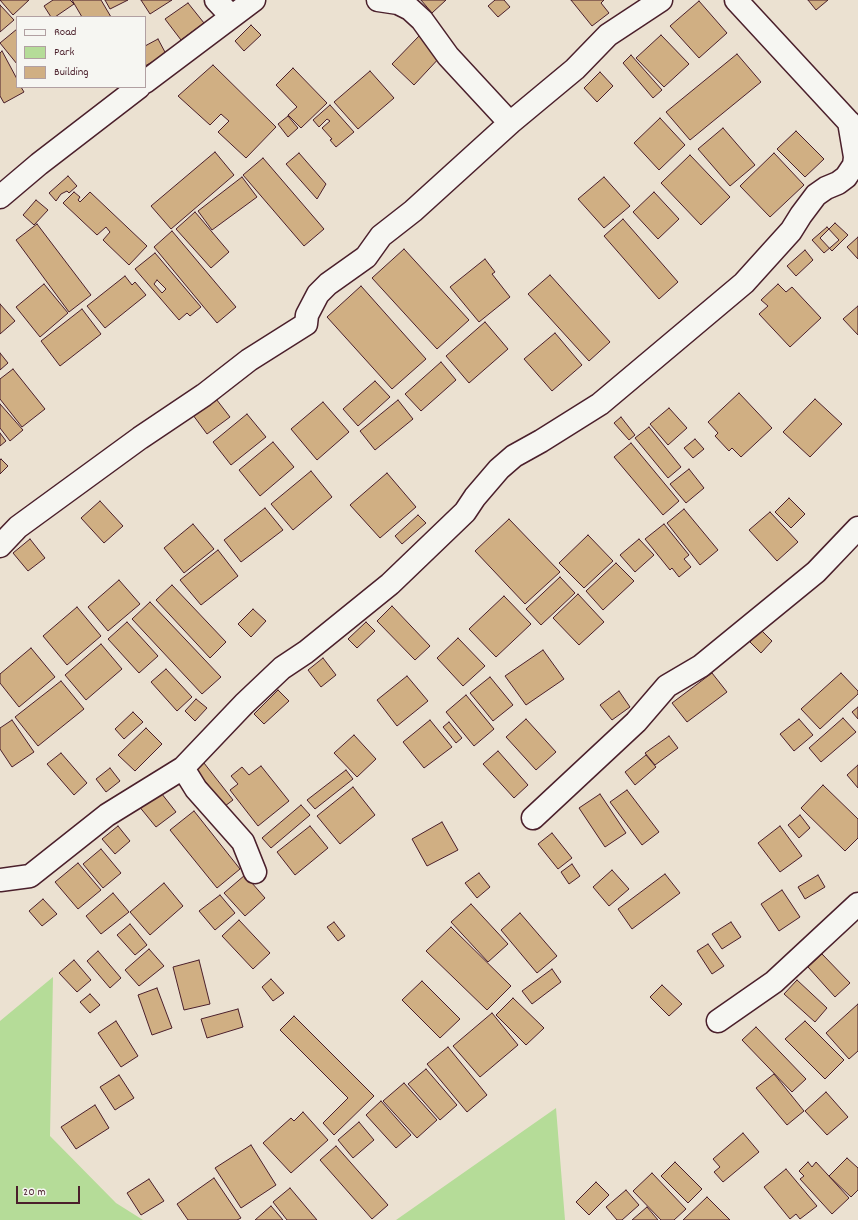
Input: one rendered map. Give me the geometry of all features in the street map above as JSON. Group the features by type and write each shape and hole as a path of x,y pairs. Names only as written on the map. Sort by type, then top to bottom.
{"street":[{"path":"216,0 231,16"},
{"path":"146,81 254,0"},
{"path":"378,0 398,3 410,9 422,20 448,56 510,123"},
{"path":"0,546 18,526 140,438 204,395 249,360 306,324 307,315 318,294 328,284 366,257 381,236 413,211 510,123 575,69 608,35 661,0"},
{"path":"0,880 30,876 107,815 183,768 244,704 282,668 306,652 390,584 465,512 475,497 499,469 514,456 600,404 744,283 791,231 800,215 816,196 826,188 838,183 846,177 854,165 854,127 736,0"},
{"path":"0,197 39,164 138,88"},
{"path":"533,818 636,722 667,686 701,666 810,577 858,528"},
{"path":"183,768 196,789 243,842 255,872"},
{"path":"718,1021 774,982 858,904"}],"green space":[{"path":"53,977 50,1136 116,1203 143,1220 0,1220 0,1021"},
{"path":"556,1108 565,1220 396,1220"}],"building":[{"path":"0,0 29,0 13,15"},
{"path":"53,0 70,0 74,4 56,16 50,16 44,6"},
{"path":"72,0 101,0 110,16 81,16"},
{"path":"105,0 128,0 110,9"},
{"path":"141,0 172,0 150,14"},
{"path":"421,0 446,0 432,13"},
{"path":"495,0 504,0 510,7 498,17 488,6"},
{"path":"571,0 604,0 601,3 609,13 592,26"},
{"path":"808,0 828,0 816,10"},
{"path":"699,1 727,33 699,58 670,26"},
{"path":"188,3 204,23 181,40 165,19"},
{"path":"0,5 14,20 0,32"},
{"path":"251,25 261,35 244,51 235,41"},
{"path":"16,30 16,63 0,43"},
{"path":"420,35 442,55 414,85 392,64"},
{"path":"661,35 689,64 664,87 636,58"},
{"path":"158,39 166,54 146,65 146,45"},
{"path":"2,51 16,77 16,88 22,88 24,92 4,103 0,96 0,53"},
{"path":"737,54 761,82 690,140 666,112"},
{"path":"631,55 662,90 653,98 623,63"},
{"path":"213,65 276,127 246,158 218,132 229,121 221,114 210,125 178,96"},
{"path":"293,68 327,103 301,128 288,115 297,107 276,85"},
{"path":"370,71 394,98 358,129 334,102"},
{"path":"600,72 613,86 597,102 584,88"},
{"path":"330,105 354,132 336,147 330,140 332,139 322,128 330,121 327,119 319,127 313,120"},
{"path":"288,116 298,128 288,137 278,124"},
{"path":"660,118 685,145 659,170 634,143"},
{"path":"723,128 755,165 730,186 698,149"},
{"path":"796,131 824,159 805,177 777,149"},
{"path":"215,152 234,175 171,229 151,206"},
{"path":"299,153 326,184 317,199 286,164"},
{"path":"774,153 804,185 770,217 740,186"},
{"path":"690,155 730,197 701,225 661,183"},
{"path":"263,158 324,229 304,246 243,175"},
{"path":"68,176 77,186 69,193 67,191 61,194 56,201 49,193"},
{"path":"242,177 257,197 212,230 198,211"},
{"path":"604,177 630,206 604,228 578,199"},
{"path":"74,192 80,197 78,200 80,202 90,192 147,246 129,265 103,240 110,232 106,227 97,235 63,203"},
{"path":"654,192 679,219 658,239 633,212"},
{"path":"36,200 48,210 34,225 23,215"},
{"path":"195,212 229,252 211,268 176,229"},
{"path":"623,219 678,282 659,299 604,236"},
{"path":"835,223 848,235 832,251 820,238"},
{"path":"37,224 91,295 69,312 16,240"},
{"path":"827,227 839,240 824,253 812,240"},
{"path":"172,231 236,307 217,323 154,247"},
{"path":"858,237 858,259 847,247"},
{"path":"404,249 469,320 437,349 372,278"},
{"path":"805,250 813,260 796,276 787,266"},
{"path":"155,253 201,307 190,316 187,313 179,320 135,269","holes":["157,280 166,289 162,293 154,284"]},
{"path":"485,259 495,272 492,274 510,297 479,322 450,287"},
{"path":"550,275 610,342 589,361 528,294"},
{"path":"125,276 132,285 135,282 146,295 105,328 87,306"},
{"path":"44,284 68,313 40,337 16,307"},
{"path":"778,284 786,292 792,287 821,318 790,347 759,314 768,306 761,300"},
{"path":"361,286 426,359 392,389 327,317"},
{"path":"0,304 15,321 0,334"},
{"path":"858,306 858,335 843,319"},
{"path":"82,309 101,334 60,366 41,341"},
{"path":"485,322 508,349 469,383 446,356"},
{"path":"555,333 582,365 552,391 524,359"},
{"path":"0,353 8,363 0,370"},
{"path":"441,362 456,380 421,411 405,394"},
{"path":"13,369 45,409 22,427 0,399 0,379"},
{"path":"375,381 390,397 358,426 343,409"},
{"path":"739,393 772,428 741,457 732,448 729,451 715,436 718,433 708,422"},
{"path":"213,395 230,417 207,434 190,411"},
{"path":"815,399 842,424 810,457 783,432"},
{"path":"398,400 413,419 375,450 360,431"},
{"path":"323,402 349,432 317,460 291,429"},
{"path":"0,404 23,430 10,441 0,428"},
{"path":"669,408 687,428 668,445 650,424"},
{"path":"247,414 266,437 231,465 213,442"},
{"path":"621,417 635,435 629,440 614,423"},
{"path":"649,427 681,467 668,478 635,438"},
{"path":"0,433 6,441 0,446"},
{"path":"695,439 704,449 693,458 684,448"},
{"path":"273,442 294,467 260,496 239,470"},
{"path":"631,443 679,501 663,515 614,457"},
{"path":"1,459 8,466 0,474 0,460"},
{"path":"689,469 704,488 686,503 670,484"},
{"path":"311,471 332,497 293,530 271,504"},
{"path":"387,473 416,507 380,538 350,505"},
{"path":"789,498 805,514 791,528 775,512"},
{"path":"100,501 123,526 104,543 81,518"},
{"path":"265,508 283,530 241,562 224,540"},
{"path":"684,509 718,550 700,565 667,523"},
{"path":"770,512 798,542 777,561 749,530"},
{"path":"418,515 426,523 402,544 395,536"},
{"path":"509,519 560,572 525,604 475,551"},
{"path":"193,524 214,549 184,573 164,548"},
{"path":"664,524 689,555 684,559 691,567 679,577 672,568 670,570 645,539"},
{"path":"588,535 613,561 584,588 559,563"},
{"path":"30,539 45,558 28,571 13,553"},
{"path":"639,539 654,555 635,572 620,555"},
{"path":"218,550 238,576 201,605 180,580"},
{"path":"616,563 634,581 603,610 586,591"},
{"path":"560,577 575,593 541,625 526,609"},
{"path":"119,580 140,604 108,631 88,607"},
{"path":"172,585 226,642 210,658 156,600"},
{"path":"578,594 604,622 579,645 553,618"},
{"path":"504,596 531,624 496,657 469,629"},
{"path":"150,602 221,677 202,694 132,619"},
{"path":"392,606 430,646 415,660 377,621"},
{"path":"77,607 101,636 67,665 43,636"},
{"path":"253,609 266,621 251,637 238,624"},
{"path":"127,622 158,656 139,673 108,639"},
{"path":"366,622 375,631 357,648 348,639"},
{"path":"761,630 772,641 761,653 750,642"},
{"path":"458,638 485,666 463,686 437,658"},
{"path":"101,644 122,669 86,700 65,675"},
{"path":"31,648 55,677 19,707 0,683 0,674"},
{"path":"543,650 564,679 526,705 505,676"},
{"path":"323,658 336,675 321,687 308,670"},
{"path":"166,669 192,697 177,711 151,682"},
{"path":"712,673 727,692 687,722 672,703"},
{"path":"841,673 858,691 858,694 820,729 801,709"},
{"path":"407,676 428,701 397,726 377,700"},
{"path":"490,677 513,705 493,721 470,693"},
{"path":"61,681 84,709 38,746 15,717"},
{"path":"278,690 289,701 264,724 254,714"},
{"path":"619,691 630,707 612,720 600,705"},
{"path":"466,695 494,729 474,746 446,712"},
{"path":"196,699 207,708 195,721 185,711"},
{"path":"858,707 858,719 852,712"},
{"path":"133,712 143,722 124,739 115,729"},
{"path":"843,718 856,732 821,762 809,748"},
{"path":"526,719 556,752 536,770 506,737"},
{"path":"799,719 813,735 794,751 780,734"},
{"path":"12,720 34,752 12,767 0,749 0,728"},
{"path":"430,720 452,747 424,768 403,742"},
{"path":"449,722 462,738 456,743 443,727"},
{"path":"146,728 162,744 135,771 118,755"},
{"path":"354,735 376,759 357,777 334,753"},
{"path":"669,736 678,748 655,765 645,753"},
{"path":"498,751 528,785 514,798 483,764"},
{"path":"61,753 87,783 74,795 47,764"},
{"path":"646,755 656,767 635,785 625,772"},
{"path":"204,763 233,800 225,806 196,770"},
{"path":"858,765 858,788 847,775"},
{"path":"261,766 289,801 258,826 230,790 238,784 231,776 242,767 249,775"},
{"path":"110,768 120,781 106,792 96,779"},
{"path":"346,770 353,779 315,809 307,800"},
{"path":"823,785 858,819 858,838 845,851 801,808"},
{"path":"353,787 375,815 340,844 317,816"},
{"path":"158,789 176,812 156,827 138,805"},
{"path":"627,790 659,832 642,845 610,802"},
{"path":"600,794 626,833 605,847 579,808"},
{"path":"301,805 310,815 271,848 262,838"},
{"path":"194,811 240,869 217,888 170,830"},
{"path":"800,815 810,828 799,838 788,825"},
{"path":"442,822 458,850 427,866 412,839"},
{"path":"118,826 130,841 115,854 102,839"},
{"path":"310,826 328,848 295,875 277,852"},
{"path":"780,826 802,856 780,872 758,843"},
{"path":"552,833 572,858 558,869 538,844"},
{"path":"101,849 121,873 103,888 83,864"},
{"path":"78,863 101,890 78,909 55,882"},
{"path":"572,864 580,876 569,884 561,872"},
{"path":"612,870 629,889 609,906 593,887"},
{"path":"479,873 490,887 477,898 465,883"},
{"path":"665,874 680,893 632,929 618,909"},
{"path":"245,875 265,898 245,916 224,893"},
{"path":"818,875 825,887 805,899 798,887"},
{"path":"164,883 183,906 150,935 130,912"},
{"path":"782,890 800,917 779,931 761,904"},
{"path":"113,893 129,912 101,934 86,916"},
{"path":"220,895 235,913 215,930 199,911"},
{"path":"43,899 57,914 42,926 29,911"},
{"path":"471,904 508,944 488,962 451,922"},
{"path":"520,913 557,956 537,973 501,930"},
{"path":"239,920 270,953 253,969 222,936"},
{"path":"334,922 345,936 338,941 327,927"},
{"path":"731,922 741,937 722,949 712,934"},
{"path":"130,924 147,945 135,955 117,935"},
{"path":"451,927 511,986 487,1010 426,951"},
{"path":"708,944 724,966 712,974 697,951"},
{"path":"149,949 164,966 139,986 125,970"},
{"path":"98,951 121,978 110,988 87,961"},
{"path":"822,954 850,983 835,997 808,967"},
{"path":"74,960 91,980 77,992 59,973"},
{"path":"199,960 210,1004 184,1010 173,967"},
{"path":"552,969 561,982 532,1004 522,991"},
{"path":"271,979 284,993 273,1001 262,987"},
{"path":"797,980 827,1008 815,1022 784,994"},
{"path":"422,981 460,1019 440,1038 402,1000"},
{"path":"662,985 682,1004 669,1016 650,997"},
{"path":"157,988 172,1028 152,1035 138,995"},
{"path":"90,994 100,1005 90,1013 80,1002"},
{"path":"513,998 544,1028 526,1045 496,1015"},
{"path":"858,1004 858,1051 849,1059 826,1033"},
{"path":"238,1009 243,1027 207,1038 201,1019"},
{"path":"492,1013 518,1045 480,1077 453,1046"},
{"path":"294,1016 374,1096 334,1135 323,1123 348,1098 280,1030"},
{"path":"116,1021 138,1056 121,1067 98,1033"},
{"path":"805,1021 844,1060 825,1079 785,1039"},
{"path":"756,1027 806,1079 792,1092 742,1040"},
{"path":"448,1047 487,1095 467,1112 427,1064"},
{"path":"426,1069 457,1105 440,1120 408,1084"},
{"path":"774,1074 804,1111 787,1125 756,1088"},
{"path":"119,1075 134,1098 115,1110 100,1087"},
{"path":"404,1083 437,1120 417,1138 383,1101"},
{"path":"826,1092 848,1117 827,1135 805,1111"},
{"path":"381,1101 411,1135 396,1148 366,1115"},
{"path":"95,1105 109,1128 76,1149 61,1127"},
{"path":"303,1112 328,1140 291,1173 263,1143 291,1118 294,1121"},
{"path":"359,1122 374,1140 353,1158 338,1140"},
{"path":"743,1133 759,1152 723,1182 714,1172 720,1167 713,1159"},
{"path":"251,1145 276,1185 241,1208 215,1168"},
{"path":"336,1146 388,1205 372,1219 320,1160"},
{"path":"847,1158 858,1168 858,1190 851,1197 829,1176"},
{"path":"675,1162 702,1189 688,1203 661,1176"},
{"path":"808,1162 812,1167 816,1162 849,1198 832,1214 800,1179 804,1176 799,1171"},
{"path":"786,1169 817,1206 800,1219 796,1214 790,1219 764,1187"},
{"path":"652,1173 686,1209 674,1220 661,1220 633,1191"},
{"path":"214,1178 241,1218 237,1220 188,1220 177,1204"},
{"path":"149,1179 164,1201 141,1215 127,1193"},
{"path":"596,1182 609,1195 589,1215 576,1202"},
{"path":"290,1188 317,1220 287,1220 273,1202"},
{"path":"626,1190 639,1205 622,1220 617,1220 606,1207"},
{"path":"707,1197 730,1220 683,1220"},
{"path":"271,1206 283,1220 255,1220"},
{"path":"647,1207 658,1220 632,1220"}]}
